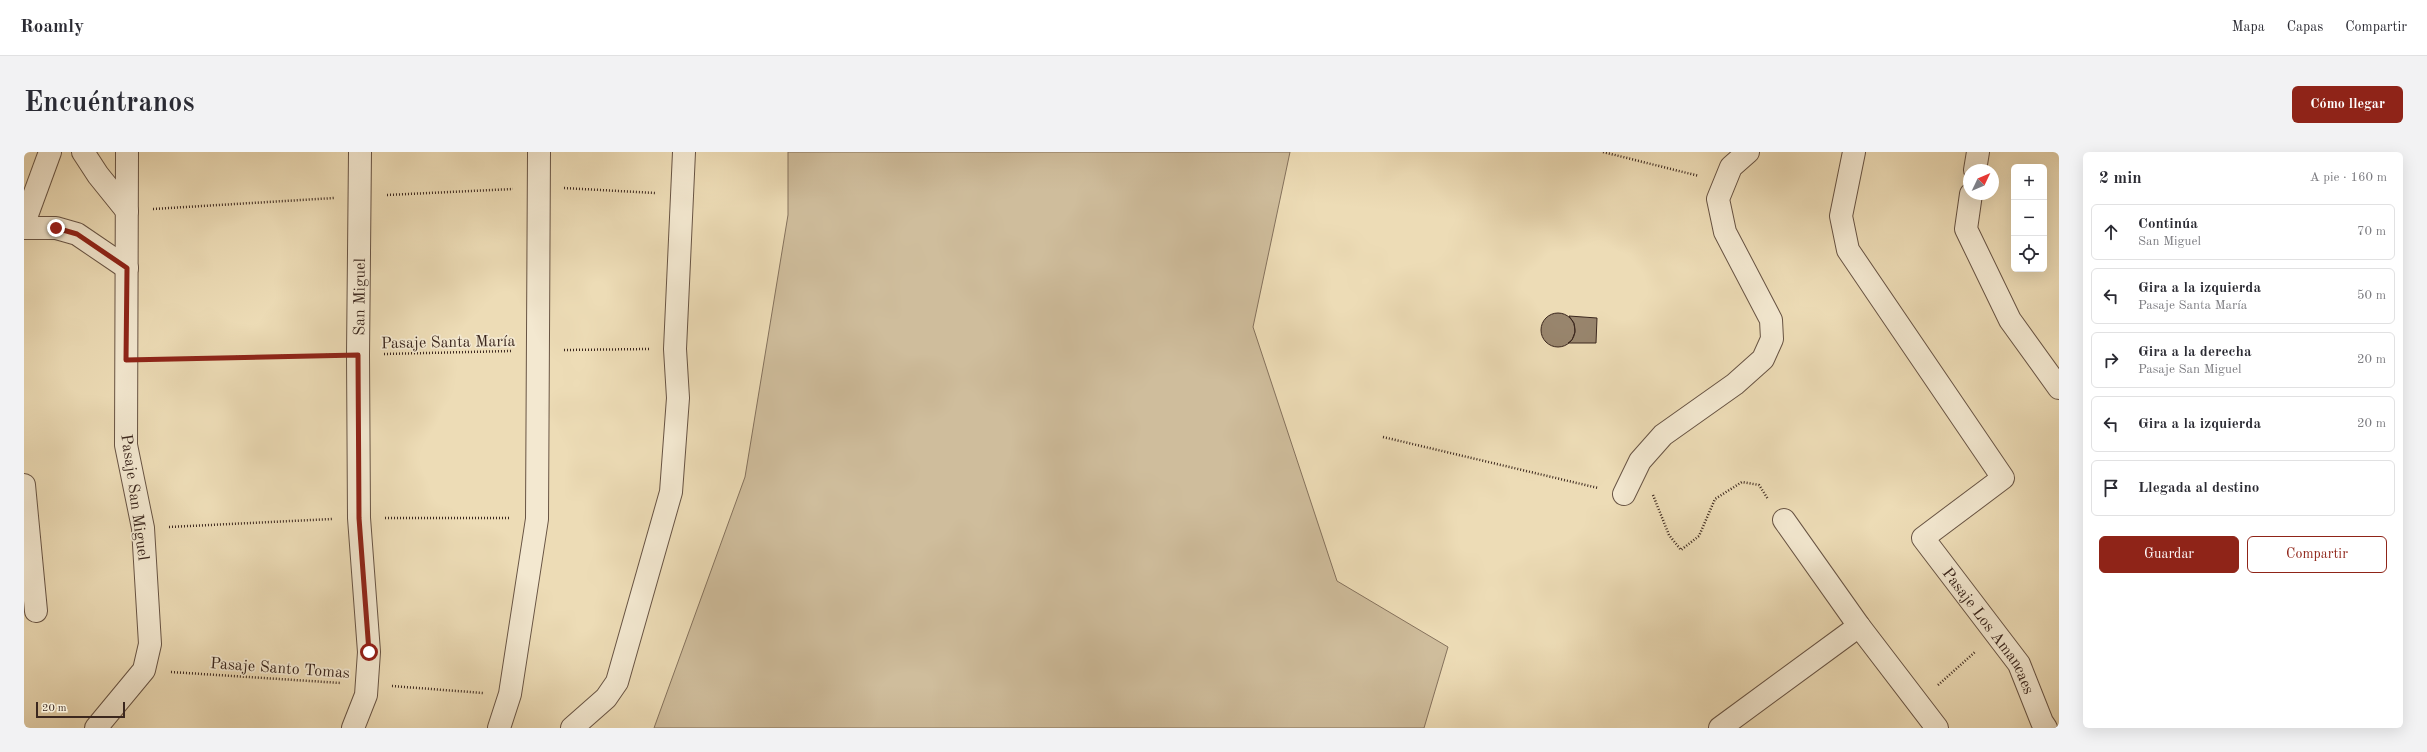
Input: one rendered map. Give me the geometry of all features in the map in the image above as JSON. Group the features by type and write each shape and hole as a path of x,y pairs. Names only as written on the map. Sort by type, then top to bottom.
{"street":[{"path":"24,223 50,152"},
{"path":"83,152 98,175 127,211"},
{"name":"Pasaje San Miguel","path":"98,727 144,670 150,644 143,528 126,446 127,152"},
{"name":"San Miguel","path":"354,728 366,695 369,652 359,518 358,355 360,152"},
{"path":"499,728 510,694 537,519 539,152"},
{"path":"572,728 606,698 617,682 671,492 678,398 675,349 684,152"},
{"path":"1624,494 1640,461 1663,435 1735,384 1763,359 1772,339 1771,320 1726,232 1718,199 1731,167 1748,152"},
{"name":"Pasaje Los Amancaes","path":"1854,152 1841,216 1848,250 2004,478 1923,538 2019,664 2042,722 2046,728"},
{"path":"1976,164 1978,152"},
{"path":"1971,200 1966,230 2010,320 2059,388"},
{"path":"24,228 56,228 77,234 127,268"},
{"path":"24,484 36,611"},
{"path":"1784,520 1858,626 1937,728"},
{"path":"1720,728 1858,626"}],"path":[{"path":"1603,152 1724,182"},
{"path":"127,211 540,187 682,194"},
{"name":"Pasaje Santa María","path":"126,360 675,349"},
{"path":"1383,437 1624,494"},
{"path":"1640,461 1669,535 1681,550 1699,536 1715,499 1742,482 1759,485 1784,520"},
{"path":"1918,704 1996,634"},
{"name":"Pasaje Santo Tomas","path":"144,670 510,694"}],"shaded area":[{"path":"788,152 1290,152 1253,327 1337,581 1448,647 1424,728 654,728 745,477 788,215"}],"building":[{"path":"1555,313 1561,313 1570,318 1574,324 1574,336 1570,342 1561,347 1555,347 1546,342 1541,333 1541,327 1546,318"},
{"path":"1569,316 1597,318 1596,343 1568,343 1572,340 1575,332 1574,323"}],"route":[{"path":"56,228 77,234 103,250 127,268 126,360 358,355 359,518 369,652"}]}
